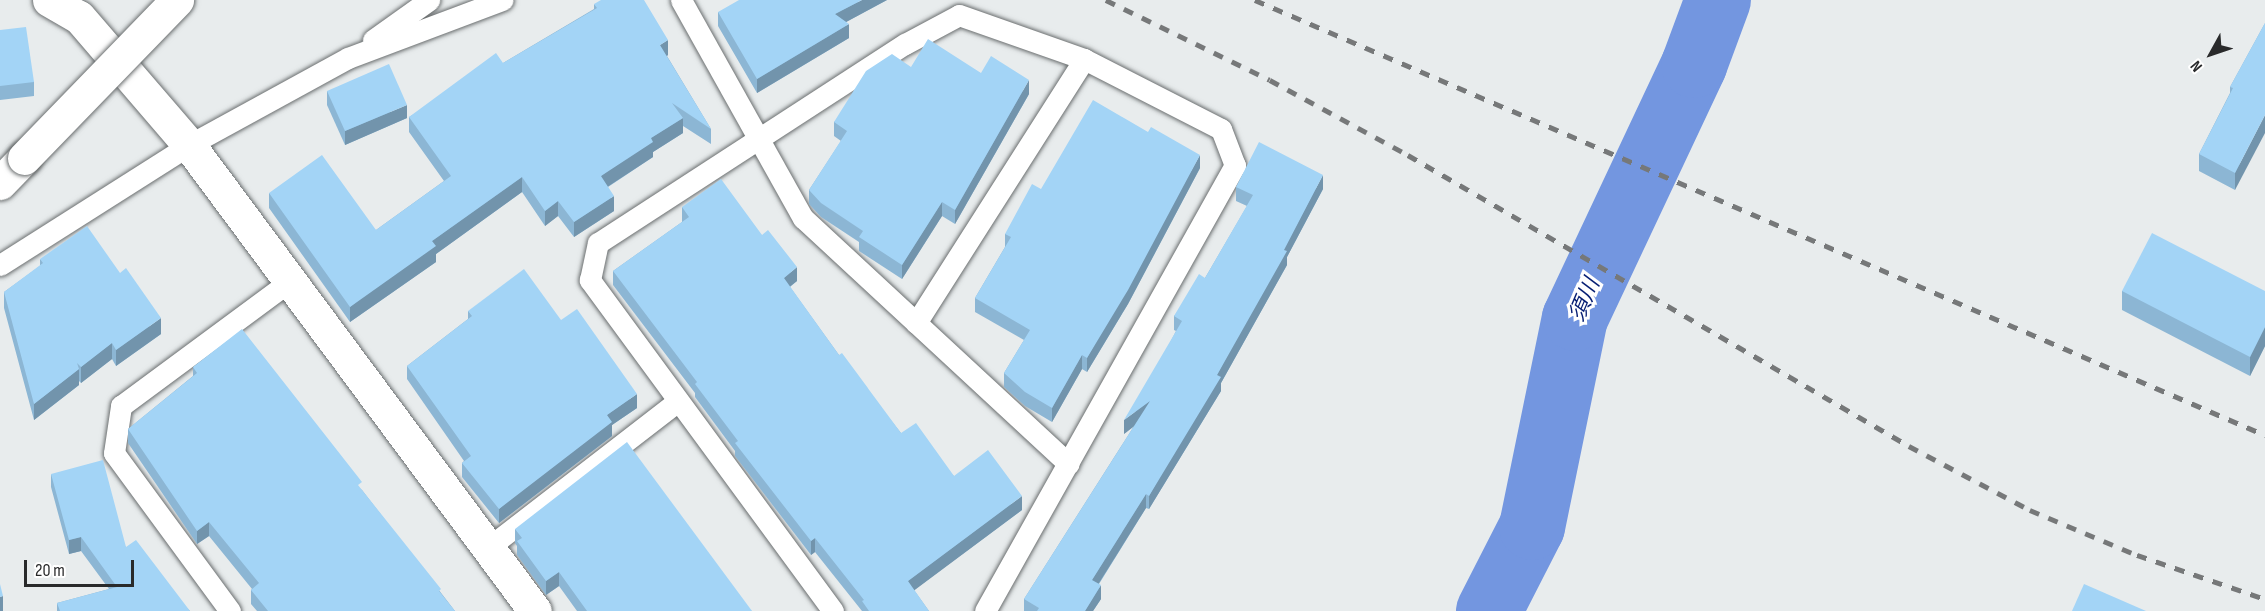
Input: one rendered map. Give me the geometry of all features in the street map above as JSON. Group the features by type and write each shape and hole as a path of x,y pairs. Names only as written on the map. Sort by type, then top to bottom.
{"street":[{"path":"49,0 79,17 189,145 535,611"},
{"path":"0,183 177,0"}],"lane":[{"path":"0,265 189,145 348,58 429,0"},
{"path":"348,58 502,0"},
{"path":"681,0 803,218 1069,464"},
{"path":"833,611 590,280 598,243 905,44 959,15 1084,59 1221,129 1235,165 985,611"},
{"path":"916,323 1084,59"},
{"path":"230,611 114,453 122,406 290,281"},
{"path":"489,547 678,401"}],"building":[{"path":"601,0 644,0 668,40 660,45 711,129 672,103 683,118 651,138 653,142 601,176 614,196 574,222 558,201 545,211 522,177 432,241 436,246 350,307 269,193 322,155 376,230 451,176 409,117 496,53 503,63 597,8 594,4"},
{"path":"739,0 862,0 835,14 849,24 757,79 718,12"},
{"path":"2265,23 2265,115 2235,173 2199,154 2233,88 2230,87"},
{"path":"26,27 34,82 0,86 0,30"},
{"path":"928,39 981,73 991,56 1029,80 955,210 942,202 902,265 859,237 863,231 821,203 809,190 847,131 834,122 866,71 892,54 911,67"},
{"path":"389,64 407,105 345,131 327,91"},
{"path":"1093,100 1148,132 1151,127 1200,155 1128,290 1087,358 1082,355 1052,408 1025,392 1004,373 1030,330 975,298 1011,237 1005,234 1032,184 1041,189"},
{"path":"1259,142 1323,175 1284,250 1287,251 1217,375 1221,377 1149,496 1146,494 1092,580 1101,585 1085,611 1037,611 1039,608 1024,599 1150,401 1124,420 1182,321 1174,316 1199,274 1205,278 1253,195 1236,187"},
{"path":"721,179 762,235 768,230 797,267 784,278 839,355 842,353 901,433 916,423 954,476 988,450 1022,496 908,581 929,611 869,611 862,601 864,600 815,538 811,541 735,443 738,441 695,384 697,382 613,271 689,217 682,207"},
{"path":"87,226 120,273 126,268 161,318 116,350 112,343 81,367 77,363 79,369 34,404 4,292 43,263 40,259"},
{"path":"2152,233 2265,291 2265,327 2250,357 2122,291"},
{"path":"524,269 561,320 577,309 637,394 607,415 612,422 499,509 462,463 471,456 407,366 472,316 468,311"},
{"path":"242,329 362,482 358,485 441,589 439,591 455,611 268,611 251,590 259,583 209,522 197,531 128,429 197,373 193,367"},
{"path":"627,442 752,611 587,611 559,572 546,581 517,541 522,538 515,529"},
{"path":"103,460 126,547 136,540 190,611 60,611 57,603 117,587 81,537 69,540 51,474"},
{"path":"2084,584 2146,611 2072,611"}],"waterway":[{"name":"須川","path":"1489,611 1532,527 1575,318 1694,65 1718,0"}],"railway":[{"path":"1106,0 1270,80 1408,155 1909,446 2030,510 2137,555 2265,599"},
{"path":"1255,0 2265,435"}]}
